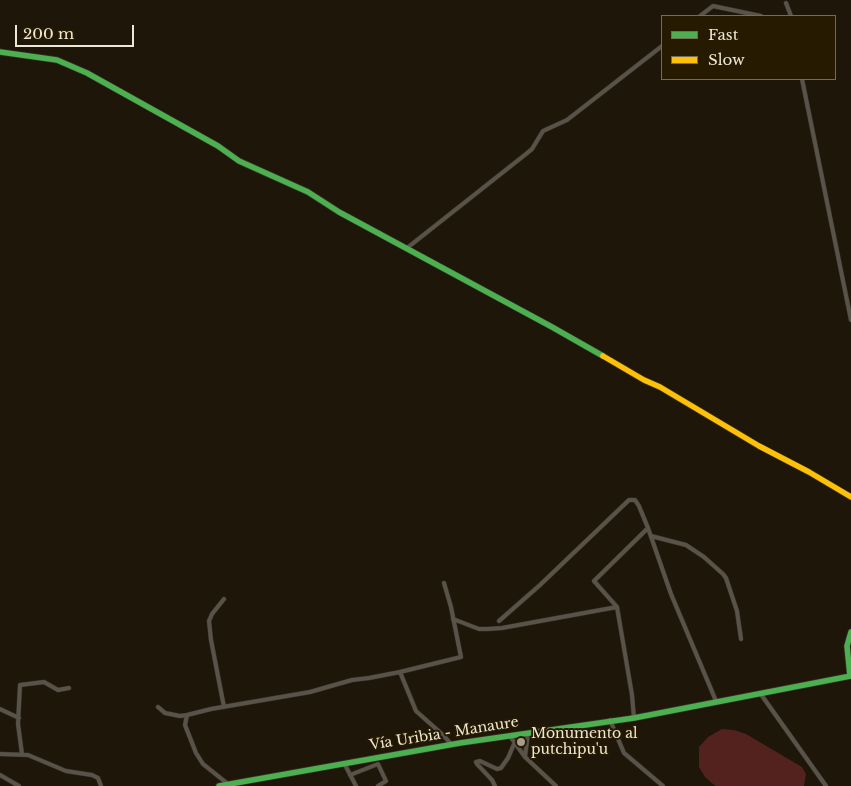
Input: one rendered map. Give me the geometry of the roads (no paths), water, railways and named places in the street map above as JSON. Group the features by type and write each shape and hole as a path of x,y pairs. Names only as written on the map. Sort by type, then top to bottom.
{"street":[{"path":"786,3 790,15"},
{"path":"701,15 713,6 756,15"},
{"path":"407,248 532,149 543,131 567,120 661,47"},
{"path":"0,52 57,60 87,73 218,146 239,161 308,192 339,212 552,327 644,380 660,386 759,446 809,472 851,497"},
{"path":"802,80 851,320"},
{"path":"499,621 540,585 629,500 633,499 637,502 648,528 671,594 716,701"},
{"path":"634,718 617,606 594,580 648,528"},
{"path":"651,536 686,545 704,557 723,574 737,611 741,639"},
{"path":"158,707 162,712 180,716 187,715 310,692 352,680 400,672 461,657 444,583"},
{"path":"224,599 209,620 224,707"},
{"path":"453,619 479,629 502,628 617,606"},
{"path":"851,632 847,646 851,677"},
{"path":"400,672 416,711 452,745"},
{"name":"Vía Uribia - Manaure","path":"219,786 452,745 610,720 634,718 851,677"},
{"path":"22,754 18,736 20,684 44,682 58,690 69,688"},
{"path":"760,693 826,786"},
{"path":"0,709 18,718"},
{"path":"187,715 185,725 196,753 203,764 228,784"},
{"path":"610,720 624,752 663,786"},
{"path":"525,758 528,733"},
{"path":"510,736 525,758 556,786"},
{"path":"495,786 476,762 480,761 497,769 500,768 508,758 514,744"},
{"path":"0,754 22,754 34,757 66,772 92,775 98,778 101,786"},
{"path":"344,764 356,786"},
{"path":"350,775 378,764 386,781 378,786"},
{"path":"0,775 19,786"}],"place":[{"name":"Monumento al putchipu'u","path":"521,742"}]}
